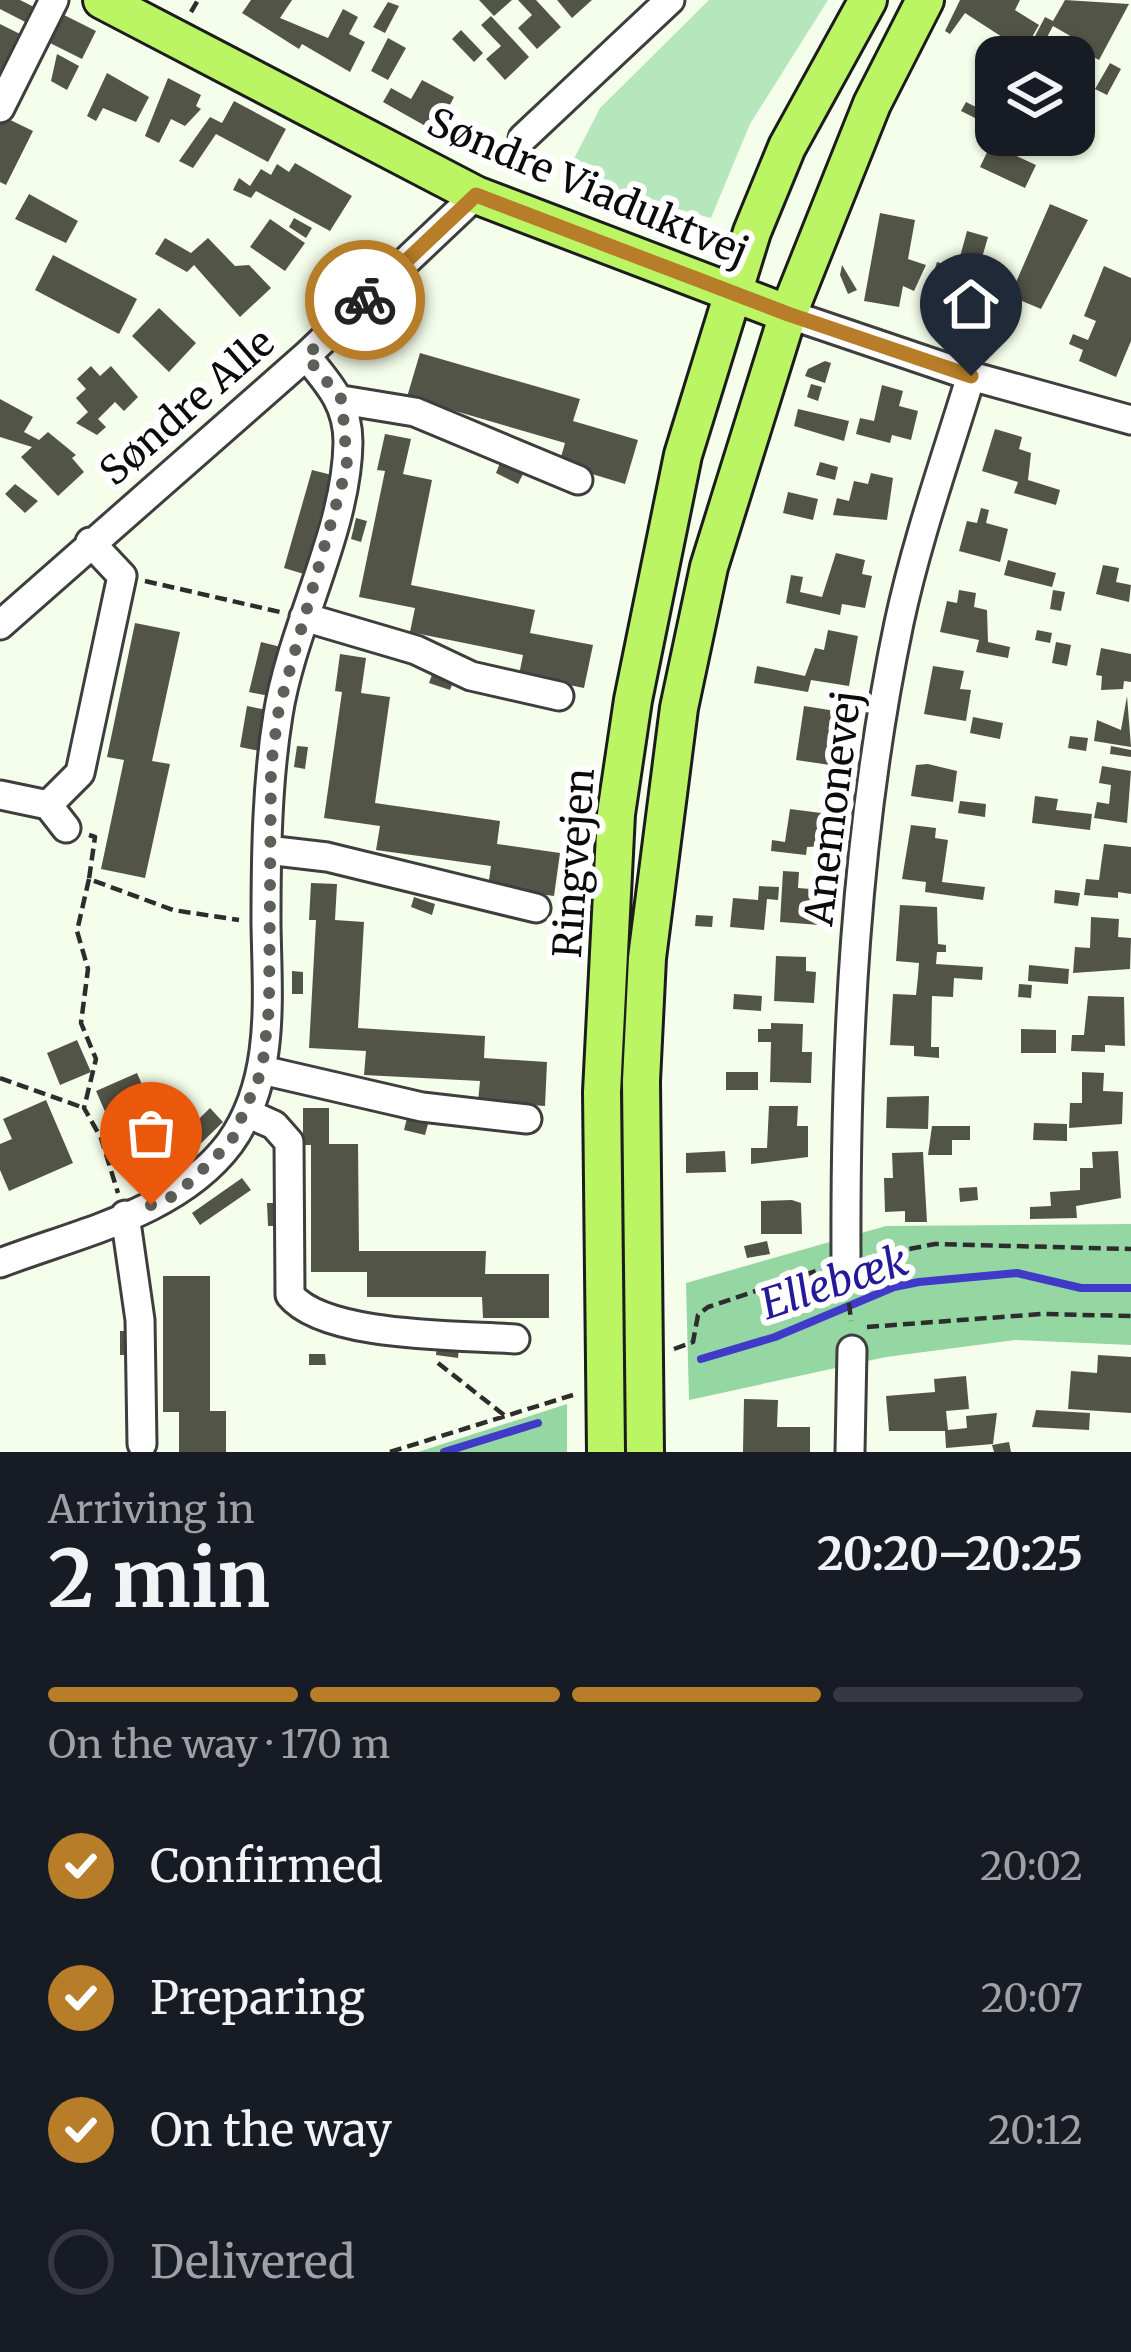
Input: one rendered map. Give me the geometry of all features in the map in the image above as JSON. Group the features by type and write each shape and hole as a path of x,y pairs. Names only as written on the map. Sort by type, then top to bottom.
{"main road":[{"name":"Søndre Viaduktvej","path":"103,0 476,195 788,314"},
{"name":"Ringvejen","path":"606,1452 602,1092 616,814 658,563 683,455 732,293 787,146 868,0"},
{"name":"Ringvejen","path":"645,1452 641,1081 662,823 709,567 788,314 872,104 925,0"}],"street":[{"path":"0,108 54,0"},
{"path":"523,138 670,0"},
{"name":"Søndre Alle","path":"0,626 306,356 476,195"},
{"path":"788,314 971,376 1131,419"},
{"path":"0,1263 176,1195 209,1167 247,1113 262,1070 269,1008 267,850 279,708 347,466 342,400 306,356"},
{"name":"Anemonevej","path":"847,1271 853,964 872,778 900,617 971,376"},
{"path":"342,400 416,412 578,480"},
{"path":"48,805 80,772 122,576 90,542"},
{"path":"304,617 416,650 471,676 559,696"},
{"path":"0,795 48,805 66,828"},
{"path":"267,850 327,856 536,908"},
{"path":"262,1070 422,1107 527,1119"},
{"path":"247,1113 274,1125 290,1142 290,1295 310,1312 388,1330 515,1339"},
{"path":"125,1215 140,1320 142,1444"},
{"path":"850,1452 851,1334"}],"path":[{"path":"122,576 304,617"},
{"path":"66,828 95,837 77,931 88,969 81,1023 96,1059 84,1108"},
{"path":"89,879 173,910 266,924"},
{"path":"0,1078 84,1108 101,1138 125,1215"},
{"path":"674,1368 674,1349 693,1342 698,1315 708,1307 935,1244 1131,1249"},
{"path":"847,1271 851,1334 1042,1313 1131,1316"},
{"path":"388,1330 506,1416"},
{"path":"390,1452 574,1394 606,1391"}],"green space":[{"path":"709,0 828,0 750,124 711,218 564,178 600,108"},
{"path":"1131,1224 1131,1345 1015,1340 886,1357 689,1400 686,1283 886,1226"},
{"path":"567,1404 567,1452 418,1452"}],"building":[{"path":"0,0 20,0 40,10 33,26 0,9"},
{"path":"251,0 292,0 280,18 328,38 343,9 358,17 349,34 365,42 350,72 302,44 299,49 242,13"},
{"path":"479,0 512,0 494,16"},
{"path":"518,0 536,0 561,27 537,49 518,28 532,15"},
{"path":"557,0 592,0 572,18"},
{"path":"960,0 1020,0 1015,10 1039,25 1033,36 1001,36 965,13 950,34 945,31"},
{"path":"1065,0 1129,4 1099,60 1095,58 1095,36 1070,36 1053,26 1048,36 1035,36 1045,17 1053,21"},
{"path":"388,2 399,6 385,33 373,27"},
{"path":"60,13 96,31 82,59 46,41"},
{"path":"491,16 529,57 505,80 486,59 501,46 481,25"},
{"path":"0,24 24,36 0,83"},
{"path":"461,30 483,53 474,62 452,39"},
{"path":"388,38 406,48 388,80 371,71"},
{"path":"57,54 79,66 67,90 51,81"},
{"path":"1110,63 1121,69 1107,95 1095,89"},
{"path":"107,73 149,97 136,122 103,108 96,121 87,116"},
{"path":"168,78 201,95 196,106 201,109 185,126 171,119 159,143 145,136"},
{"path":"422,80 454,97 436,132 383,102 391,88 411,99"},
{"path":"234,101 286,129 268,162 216,134 193,168 179,161 210,117 222,123"},
{"path":"966,102 975,106 975,118 961,111"},
{"path":"0,115 33,131 6,185 0,182"},
{"path":"985,156 1017,156 1036,165 1025,188 980,167"},
{"path":"295,163 352,196 330,231 256,191 251,198 233,190 239,178 250,186 261,169 271,175 277,164 289,172"},
{"path":"29,194 78,221 66,243 15,219"},
{"path":"1050,204 1088,220 1041,309 1010,296"},
{"path":"880,213 915,220 908,259 926,265 914,291 903,286 899,307 864,301"},
{"path":"294,218 312,228 306,238 289,227"},
{"path":"270,219 305,243 285,271 250,247"},
{"path":"967,231 988,237 964,320 922,308 937,262 957,268"},
{"path":"165,238 191,253 208,238 235,266 249,265 271,288 240,317 194,265 187,272 155,254"},
{"path":"53,255 137,299 119,334 35,290"},
{"path":"842,265 857,290 848,294 840,275"},
{"path":"1104,266 1131,278 1131,341 1116,377 1079,361 1083,350 1069,344 1073,334 1088,340 1096,321 1084,316"},
{"path":"159,308 196,343 169,372 132,336"},
{"path":"420,353 580,399 573,421 638,440 625,484 559,464 565,443 407,397"},
{"path":"831,363 825,383 805,376 808,369"},
{"path":"91,366 100,376 111,366 138,397 124,411 115,402 98,419 106,427 97,435 76,423 88,412 76,398 86,389 77,379"},
{"path":"811,384 822,387 818,401 807,397"},
{"path":"882,385 903,391 899,406 918,411 911,440 892,435 890,443 856,434 860,418 874,421"},
{"path":"0,399 33,417 24,432 39,440 48,432 76,455 72,458 84,472 58,496 21,457 32,447 0,437"},
{"path":"798,409 849,421 844,441 794,426"},
{"path":"995,429 1022,437 1019,449 1031,453 1028,480 1060,490 1056,505 1014,493 1018,482 982,471"},
{"path":"385,434 411,439 403,474 432,480 411,585 535,610 530,633 593,645 584,688 519,675 523,655 410,632 415,608 359,597 385,471 377,470"},
{"path":"820,462 838,467 835,480 816,475"},
{"path":"500,463 523,474 518,484 496,473"},
{"path":"312,470 332,475 304,574 284,568"},
{"path":"871,473 893,478 887,520 833,515 837,498 849,501 854,481 868,484"},
{"path":"15,484 38,501 25,513 5,494"},
{"path":"788,492 818,499 813,520 783,513"},
{"path":"981,508 989,510 986,523 1008,529 1000,562 959,551 967,521 977,523"},
{"path":"356,518 367,521 361,542 351,539"},
{"path":"836,553 865,560 862,574 872,576 865,608 842,604 840,615 786,603 791,575 803,577 800,592 822,597"},
{"path":"1008,560 1056,573 1052,587 1004,575"},
{"path":"1103,565 1119,568 1116,582 1131,585 1129,602 1096,594"},
{"path":"959,590 976,593 974,607 987,610 988,642 1010,647 1008,658 976,652 979,640 940,632 947,601 957,603"},
{"path":"1053,590 1065,592 1061,611 1050,609"},
{"path":"135,623 180,632 152,761 170,764 145,878 101,869 124,760 107,757"},
{"path":"828,630 858,636 849,686 811,680 808,692 754,683 757,666 805,676 815,648 824,650"},
{"path":"1037,630 1052,633 1050,643 1035,640"},
{"path":"261,642 281,647 269,696 249,692"},
{"path":"1056,642 1071,645 1067,666 1052,663"},
{"path":"1101,648 1131,654 1131,682 1124,681 1123,689 1101,690 1102,676 1096,675"},
{"path":"340,654 366,658 361,693 390,697 375,803 500,821 497,844 560,853 554,896 488,887 491,866 376,850 380,826 324,818 342,692 335,691"},
{"path":"933,666 964,671 960,689 971,690 966,721 924,714"},
{"path":"433,672 454,680 450,690 429,683"},
{"path":"1127,696 1131,747 1094,741 1097,720 1121,730"},
{"path":"247,706 267,710 260,751 240,747"},
{"path":"804,706 842,712 837,766 796,760"},
{"path":"973,717 1003,723 1000,739 970,733"},
{"path":"1070,736 1088,738 1086,751 1068,748"},
{"path":"297,746 308,747 305,769 294,767"},
{"path":"1111,746 1131,750 1131,757 1110,754"},
{"path":"916,765 957,771 953,802 911,796"},
{"path":"1102,766 1131,771 1127,823 1094,818 1097,802 1109,804 1111,785 1099,783"},
{"path":"1035,796 1058,799 1056,810 1092,814 1090,830 1032,823"},
{"path":"960,801 986,804 985,817 958,813"},
{"path":"790,809 829,814 825,846 807,847 806,855 771,851 772,840 785,842"},
{"path":"911,825 936,828 935,838 948,840 942,882 985,887 983,900 925,892 926,882 902,879"},
{"path":"1104,844 1131,847 1131,894 1118,892 1118,898 1084,895 1086,879 1099,880"},
{"path":"783,871 799,872 798,888 811,889 813,874 823,875 820,925 780,922"},
{"path":"311,883 337,884 335,920 364,922 358,1028 485,1036 484,1058 547,1062 545,1106 478,1102 480,1081 364,1075 366,1051 309,1048 316,920 309,920"},
{"path":"759,886 779,887 778,900 767,899 764,930 730,927 733,898 758,900"},
{"path":"1055,890 1080,893 1078,906 1054,903"},
{"path":"414,897 435,904 432,915 411,907"},
{"path":"900,905 937,907 938,944 946,945 946,952 937,952 936,964 983,967 982,980 954,978 953,997 932,996 931,1047 939,1047 939,1058 914,1056 914,1046 890,1045 893,994 916,995 919,963 896,961"},
{"path":"696,915 713,916 712,927 695,926"},
{"path":"1091,917 1119,919 1118,937 1131,938 1130,969 1073,973 1075,947 1090,948"},
{"path":"776,956 806,957 806,971 816,972 814,1003 774,1001"},
{"path":"1029,965 1069,969 1068,984 1028,981"},
{"path":"292,971 303,972 303,994 292,994"},
{"path":"1019,984 1032,985 1031,998 1018,997"},
{"path":"734,994 762,996 761,1011 733,1009"},
{"path":"1088,996 1124,997 1125,1046 1105,1045 1105,1052 1071,1051 1072,1035 1084,1035"},
{"path":"771,1023 803,1024 802,1052 812,1052 811,1083 770,1082 771,1042 758,1042 758,1029 771,1029"},
{"path":"1021,1029 1056,1030 1056,1053 1021,1053"},
{"path":"77,1040 91,1072 60,1085 47,1053"},
{"path":"726,1072 758,1072 758,1090 726,1090"},
{"path":"1082,1072 1104,1073 1103,1091 1123,1092 1122,1124 1069,1128 1070,1103 1082,1103"},
{"path":"137,1073 155,1114 114,1132 96,1091"},
{"path":"929,1096 928,1129 886,1128 887,1097"},
{"path":"46,1100 73,1163 9,1191 0,1170 0,1144 12,1139 3,1119"},
{"path":"769,1106 798,1106 797,1126 808,1126 808,1157 751,1164 751,1148 767,1148"},
{"path":"210,1108 223,1122 158,1185 145,1172"},
{"path":"303,1108 329,1108 329,1144 358,1144 359,1251 486,1251 485,1274 549,1274 549,1318 483,1318 482,1297 367,1297 367,1272 311,1272 311,1145 303,1145"},
{"path":"407,1118 428,1124 425,1135 404,1130"},
{"path":"1034,1123 1067,1124 1067,1141 1033,1140"},
{"path":"932,1126 970,1126 970,1140 952,1140 952,1155 928,1155"},
{"path":"725,1151 726,1172 686,1173 686,1153"},
{"path":"1118,1151 1121,1198 1076,1206 1077,1218 1030,1219 1030,1207 1051,1206 1050,1192 1080,1190 1080,1168 1093,1168 1092,1152"},
{"path":"923,1152 927,1222 905,1222 905,1211 885,1212 884,1178 893,1178 892,1153"},
{"path":"242,1178 251,1190 200,1225 192,1213"},
{"path":"977,1187 978,1200 960,1202 959,1188"},
{"path":"761,1201 801,1203 802,1234 761,1234"},
{"path":"267,1203 279,1203 279,1226 268,1226"},
{"path":"767,1241 770,1254 747,1258 744,1246"},
{"path":"163,1276 210,1276 210,1411 226,1411 226,1452 179,1452 179,1412 163,1412"},
{"path":"120,1331 131,1331 132,1355 120,1355"},
{"path":"437,1344 459,1347 458,1358 436,1355"},
{"path":"309,1354 325,1354 326,1365 309,1365"},
{"path":"1098,1355 1131,1357 1131,1413 1068,1409 1071,1371 1097,1373"},
{"path":"966,1376 969,1409 946,1411 948,1430 967,1428 966,1416 997,1413 993,1444 946,1448 945,1431 889,1431 886,1396 935,1392 934,1379"},
{"path":"744,1399 778,1400 777,1427 810,1427 810,1452 743,1452"},
{"path":"1036,1410 1090,1413 1089,1430 1032,1427"},
{"path":"1009,1442 1011,1452 994,1452 992,1445"}],"waterway":[{"name":"Ellebæk","path":"701,1359 775,1337 894,1287 919,1282 1017,1273 1081,1288 1131,1288"},
{"name":"Ellebæk","path":"444,1452 538,1423"}],"way so far":[{"path":"151,1205 176,1195 231,1142 262,1070 269,1008 267,850 279,708 347,466 342,400 306,356 365,300"}],"route":[{"path":"365,300 476,195 788,314 971,376"}]}
